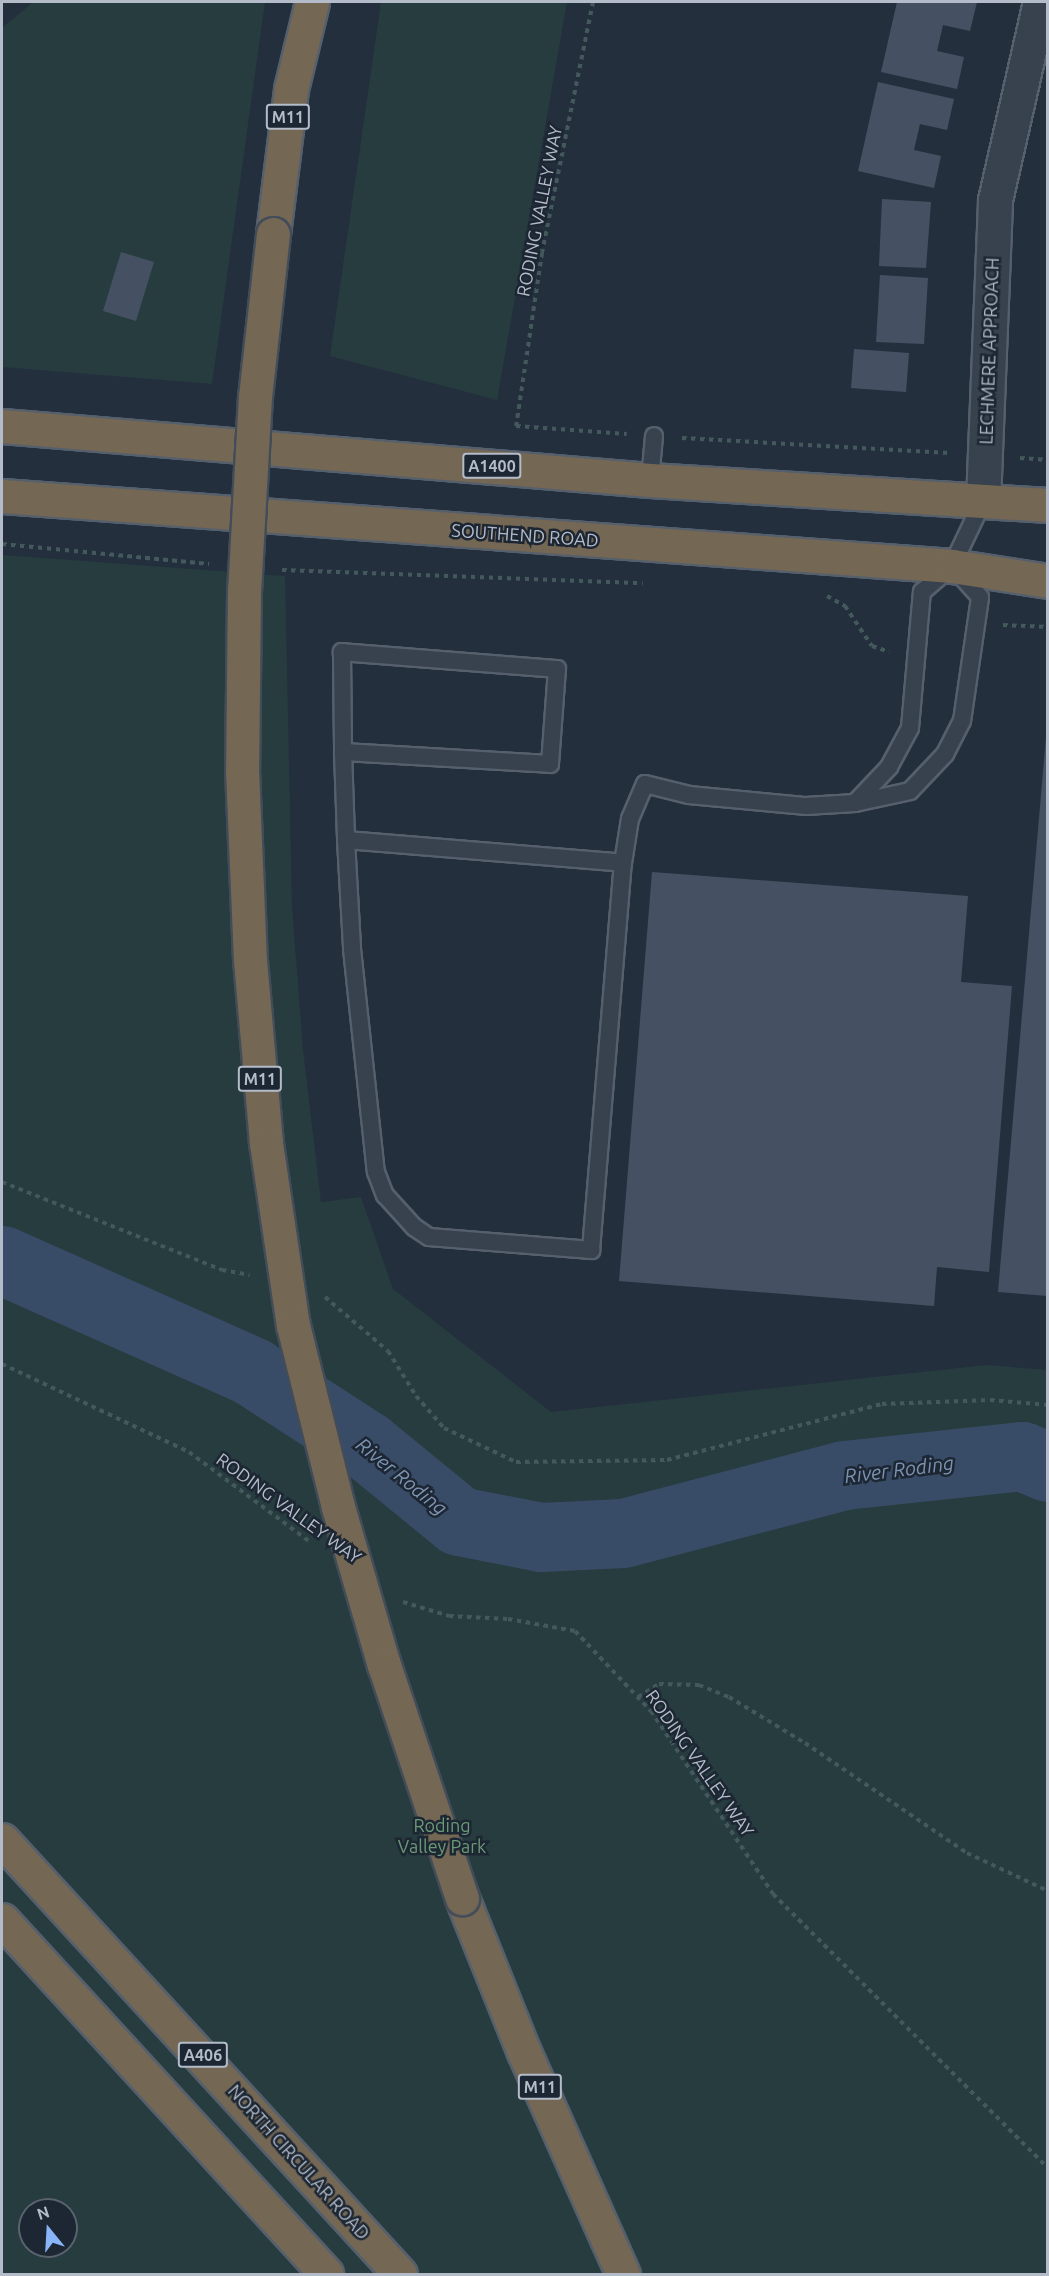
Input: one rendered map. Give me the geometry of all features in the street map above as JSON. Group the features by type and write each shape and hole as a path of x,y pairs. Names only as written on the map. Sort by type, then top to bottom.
{"highway":[{"name":"M11","path":"312,2 291,89 273,234 255,396 244,602 242,770 250,960 266,1143 294,1325 338,1507 384,1665 462,1898 524,2052 623,2274"},
{"name":"A1400","path":"2,426 650,480 1047,505"},
{"name":"SOUTHEND ROAD","path":"2,496 952,566 1047,581"},
{"name":"NORTH CIRCULAR ROAD","path":"2,1840 400,2274"},
{"path":"2,1920 326,2274"}],"street":[{"name":"LECHMERE APPROACH","path":"983,501 995,200 1040,2"}],"lane":[{"path":"650,480 654,436"},
{"path":"855,803 889,767 910,728 922,592 952,566 983,501"},
{"path":"343,752 550,764 557,669 342,652 343,752 346,840 360,1044 376,1173 385,1195 414,1227 429,1237 591,1250 623,863 630,819 645,784 689,795 806,806 855,803 910,791 945,754 962,722 980,597 952,566"},
{"path":"346,840 623,863"}],"path":[{"name":"RODING VALLEY WAY","path":"593,2 542,253 516,426 654,436"},
{"path":"654,436 948,453"},
{"path":"1019,458 1047,460"},
{"path":"2,544 216,565"},
{"path":"274,570 648,583"},
{"path":"818,594 845,606 872,646 894,652"},
{"path":"1005,625 1047,627"},
{"path":"2,1182 222,1270 256,1276"},
{"path":"323,1296 388,1351 416,1395 444,1428 516,1462 667,1460 882,1404 990,1400 1047,1406"},
{"name":"RODING VALLEY WAY","path":"2,1364 189,1452 313,1544"},
{"name":"RODING VALLEY WAY","path":"393,1596 449,1616 508,1619 575,1631 639,1697 773,1894 1047,2168"},
{"path":"639,1697 659,1684 699,1685 729,1697 805,1743 967,1853 1047,1891"}],"green space":[{"path":"33,2 265,2 212,384 2,367 2,28"},
{"path":"381,2 567,2 497,400 330,356"},
{"name":"Roding Valley Park","path":"2,555 285,576 292,907 303,1050 321,1202 361,1197 393,1289 551,1412 986,1365 1047,1370 1047,2274 2,2274"}],"water":[{"path":"1034,1430 1047,1440 1047,1495 1043,1491"}],"building":[{"path":"897,2 977,2 970,31 943,25 937,51 964,57 957,89 881,72"},
{"path":"878,82 954,99 947,130 920,124 914,150 941,156 934,188 858,171"},
{"path":"882,199 931,202 926,268 879,266"},
{"path":"121,252 154,262 136,321 103,311"},
{"path":"880,275 928,278 924,344 876,342"},
{"path":"854,349 909,353 906,392 851,388"},
{"path":"1046,737 1048,737 1048,1296 998,1292"},
{"path":"652,872 968,896 961,982 1012,986 989,1272 937,1267 934,1306 619,1281"}],"waterway":[{"name":"River Roding","path":"2,1260 253,1372 366,1445 459,1521 541,1537 623,1533 844,1475 1022,1456 1048,1467"}]}
